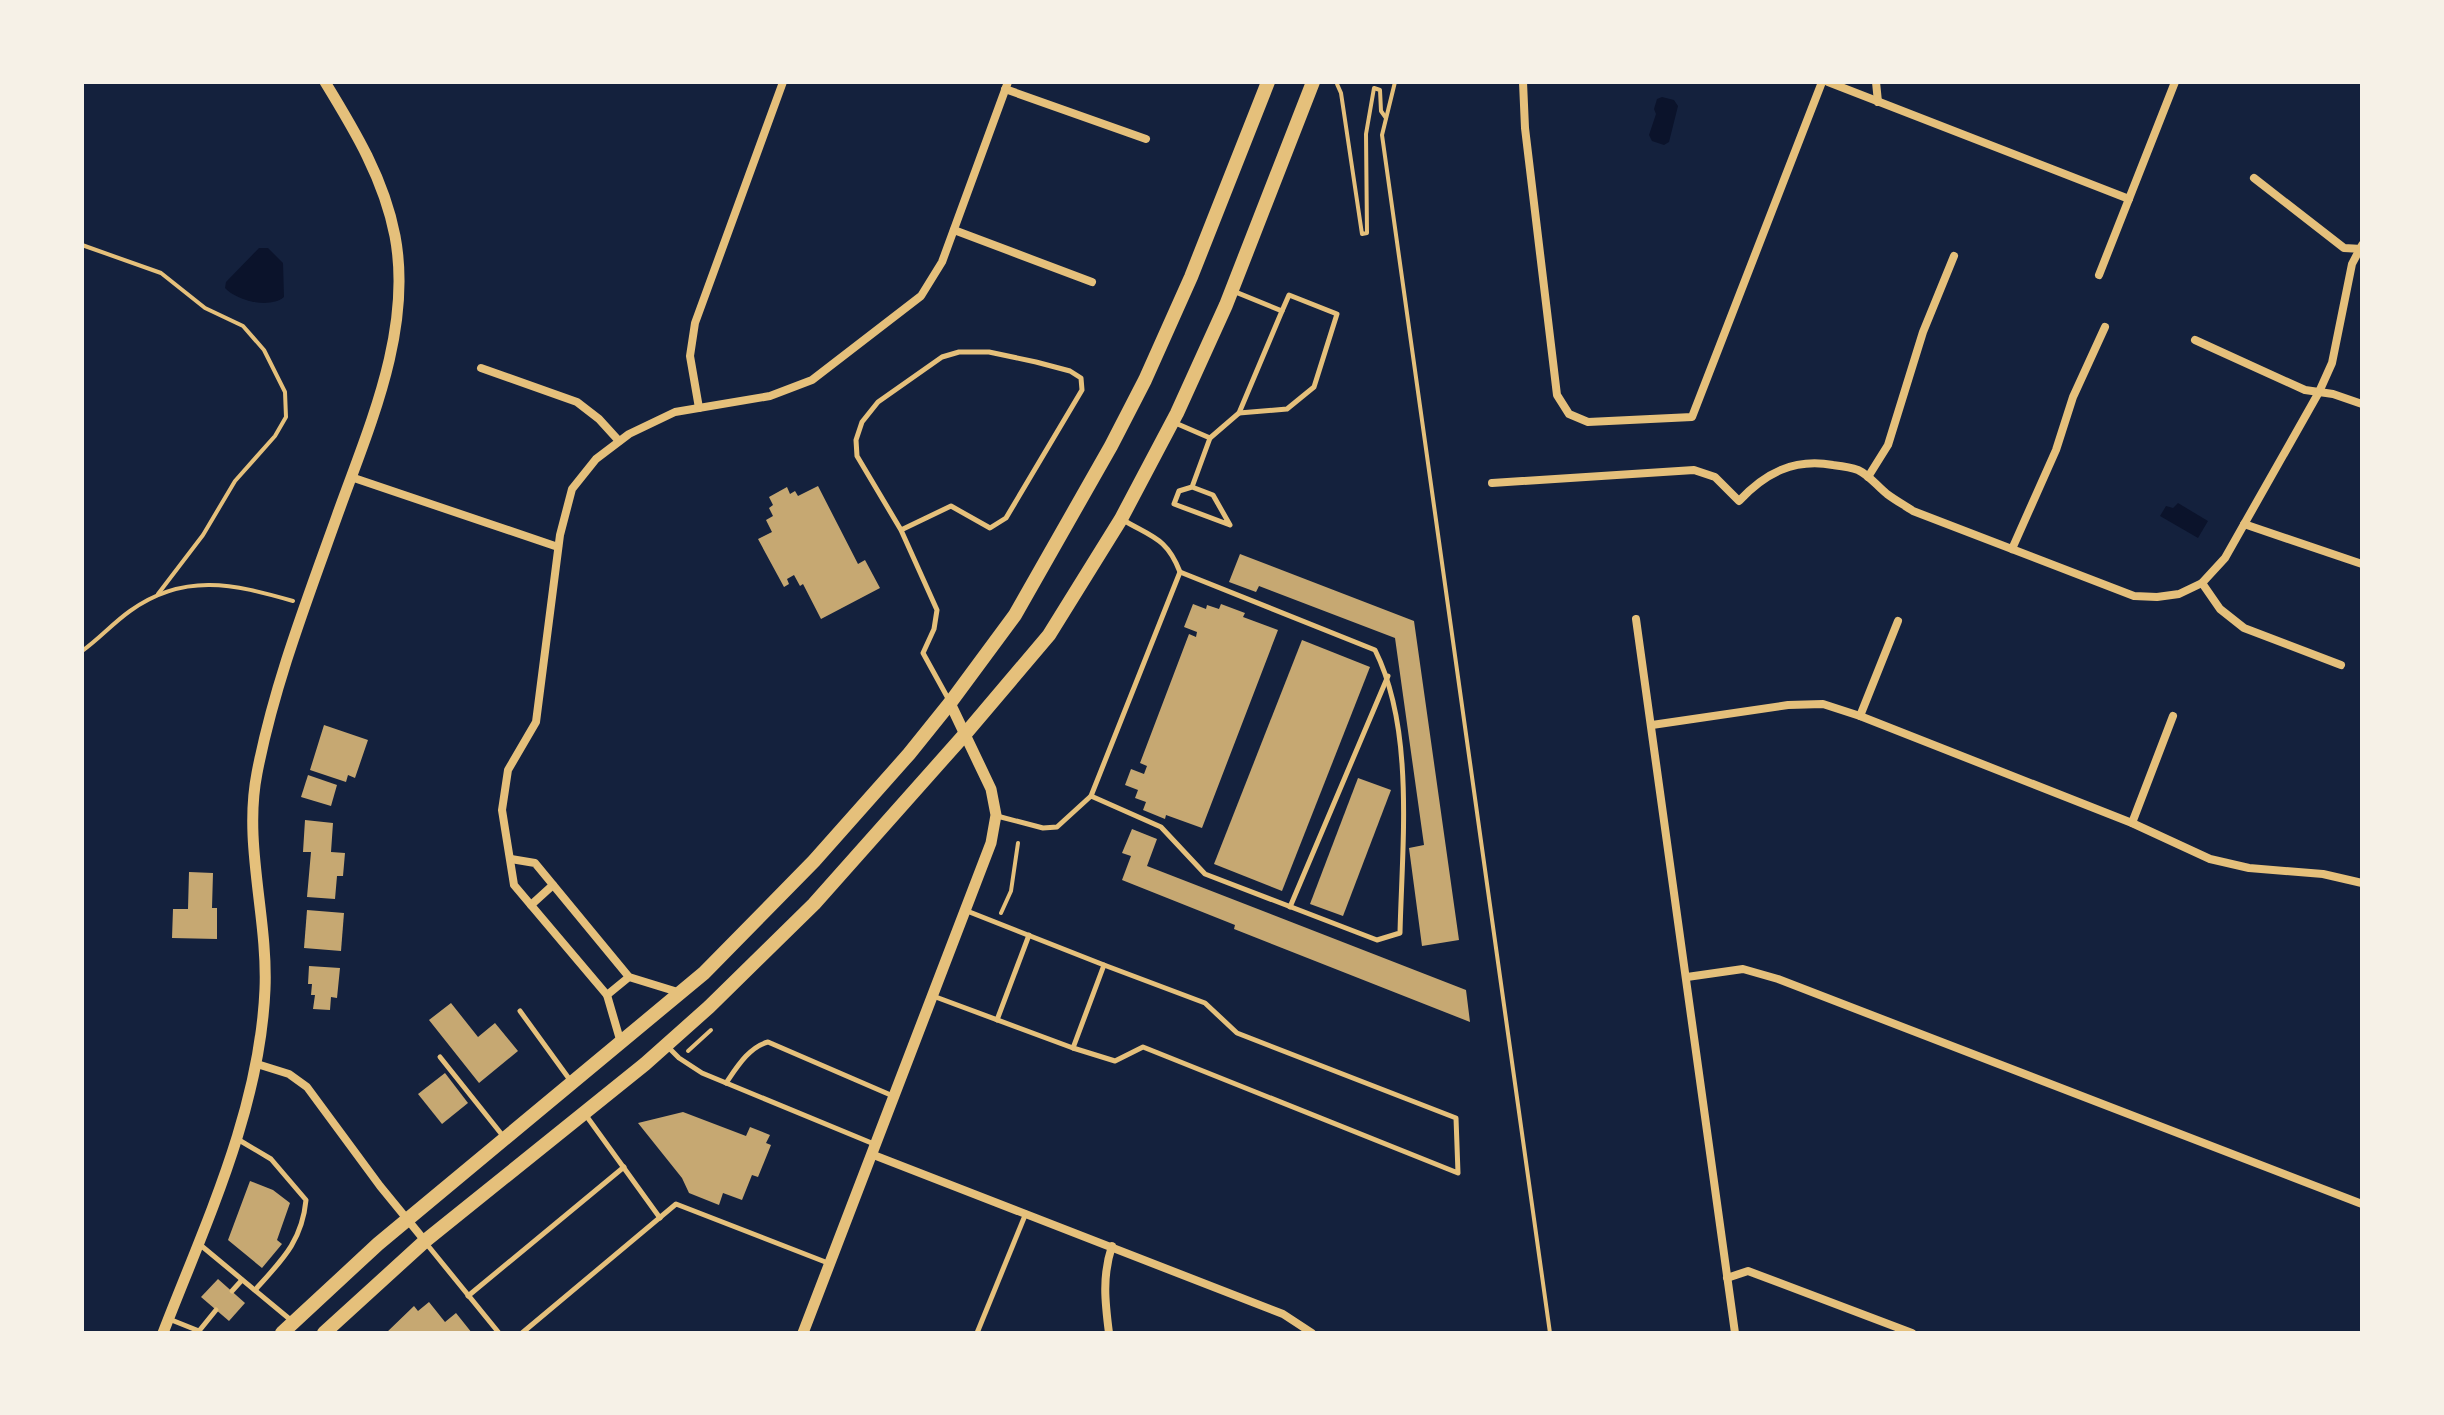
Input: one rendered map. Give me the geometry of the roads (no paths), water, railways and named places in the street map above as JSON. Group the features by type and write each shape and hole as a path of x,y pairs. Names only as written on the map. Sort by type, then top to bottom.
{"main road":[{"path":"287,1328 407,1220 704,973 814,861 950,703 1015,615 1118,433 1191,277 1268,82"},
{"path":"324,1333 425,1241 667,1046 814,904 1049,635 1121,519 1172,422 1231,291 1313,82"}],"street":[{"path":"163,1333 236,1139 257,1064 265,986 253,812 256,777 269,715 388,363 396,323 396,240 389,212 368,157 325,82"},
{"path":"699,408 690,356 695,323 783,82"},
{"path":"1523,82 1525,128 1557,395 1569,414 1588,422 1692,417 1825,82 2129,199"},
{"path":"1876,82 1878,102"},
{"path":"2099,275 2175,82"},
{"path":"622,1044 607,995 514,885 502,810 508,770 536,722 558,547 572,489 596,459 619,441 675,412 770,396 812,380 921,296 942,262 1006,85 1146,139"},
{"path":"1492,483 1694,470 1715,477 1739,501 1758,481 1772,472 1800,463 1822,463 1855,469 1913,511 2134,596 2179,594 2202,583 2225,558 2319,392 2332,363 2352,264 2361,248 2344,248 2254,178"},
{"path":"954,230 1092,282"},
{"path":"1868,477 1888,445 1923,332 1954,256"},
{"path":"2012,549 2056,450 2073,397 2105,327"},
{"path":"2195,340 2305,390 2362,404"},
{"path":"481,368 577,402 599,419 619,441"},
{"path":"351,477 558,547"},
{"path":"2244,524 2362,564"},
{"path":"2202,583 2220,609 2244,628 2341,665"},
{"path":"1636,619 1735,1333"},
{"path":"1860,716 1898,621"},
{"path":"803,1333 991,843 996,815 986,773 950,703"},
{"path":"1652,725 1788,705 1823,704 2132,823 2210,859 2249,868 2323,874 2362,883"},
{"path":"2132,823 2173,716"},
{"path":"511,859 535,863 629,977 681,993"},
{"path":"531,905 553,885"},
{"path":"1687,977 1743,969 1778,979 2362,1204"},
{"path":"607,995 629,977"},
{"path":"257,1064 289,1074 307,1087 425,1241"},
{"path":"872,1149 1283,1314 1312,1333"},
{"path":"1109,1333 1104,1294 1105,1265 1112,1246"},
{"path":"1727,1278 1748,1271 1912,1333"}],"lane":[{"path":"1231,291 1282,311"},
{"path":"1192,487 1210,438 1239,413 1289,295 1337,314 1314,387 1287,409 1239,413"},
{"path":"901,530 951,506 990,528 1006,518 1082,390 1081,378 1070,371 1036,362 989,352 959,352 942,357 878,402 862,422 856,440 857,456 901,530 937,610 934,629 923,653 950,703"},
{"path":"1172,422 1210,438"},
{"path":"1192,487 1213,495 1230,525 1174,504 1179,491 1192,487"},
{"path":"996,815 1043,828 1057,827 1091,796 1180,572 1172,550 1121,519"},
{"path":"1091,796 1161,827 1205,874 1377,940 1400,933 1403,771 1388,676 1375,650 1180,572"},
{"path":"1290,907 1388,676"},
{"path":"932,996 1115,1061 1143,1047 1458,1173 1456,1118 1237,1033 1205,1003 965,910"},
{"path":"997,1020 1029,935"},
{"path":"1073,1048 1104,965"},
{"path":"520,1011 573,1084"},
{"path":"726,1083 739,1064 760,1045 768,1042 893,1096"},
{"path":"667,1046 679,1058 726,1083 872,1149"},
{"path":"440,1057 506,1140"},
{"path":"584,1113 660,1218"},
{"path":"236,1139 271,1159 306,1200 293,1247 255,1290"},
{"path":"468,1296 624,1167"},
{"path":"522,1333 676,1204 829,1263"},
{"path":"977,1333 1026,1213"},
{"path":"425,1241 499,1333"},
{"path":"198,1243 255,1290 287,1328"},
{"path":"232,1291 242,1280"},
{"path":"168,1319 199,1331 216,1310"}],"water":[{"path":"1657,99 1674,100 1678,106 1669,142 1664,145 1652,141 1649,135"},
{"path":"259,248 268,248 283,263 284,297 278,301 254,302 237,297 225,288 226,282"},
{"path":"2178,503 2208,521 2198,538 2160,516 2166,506 2173,508"}]}
